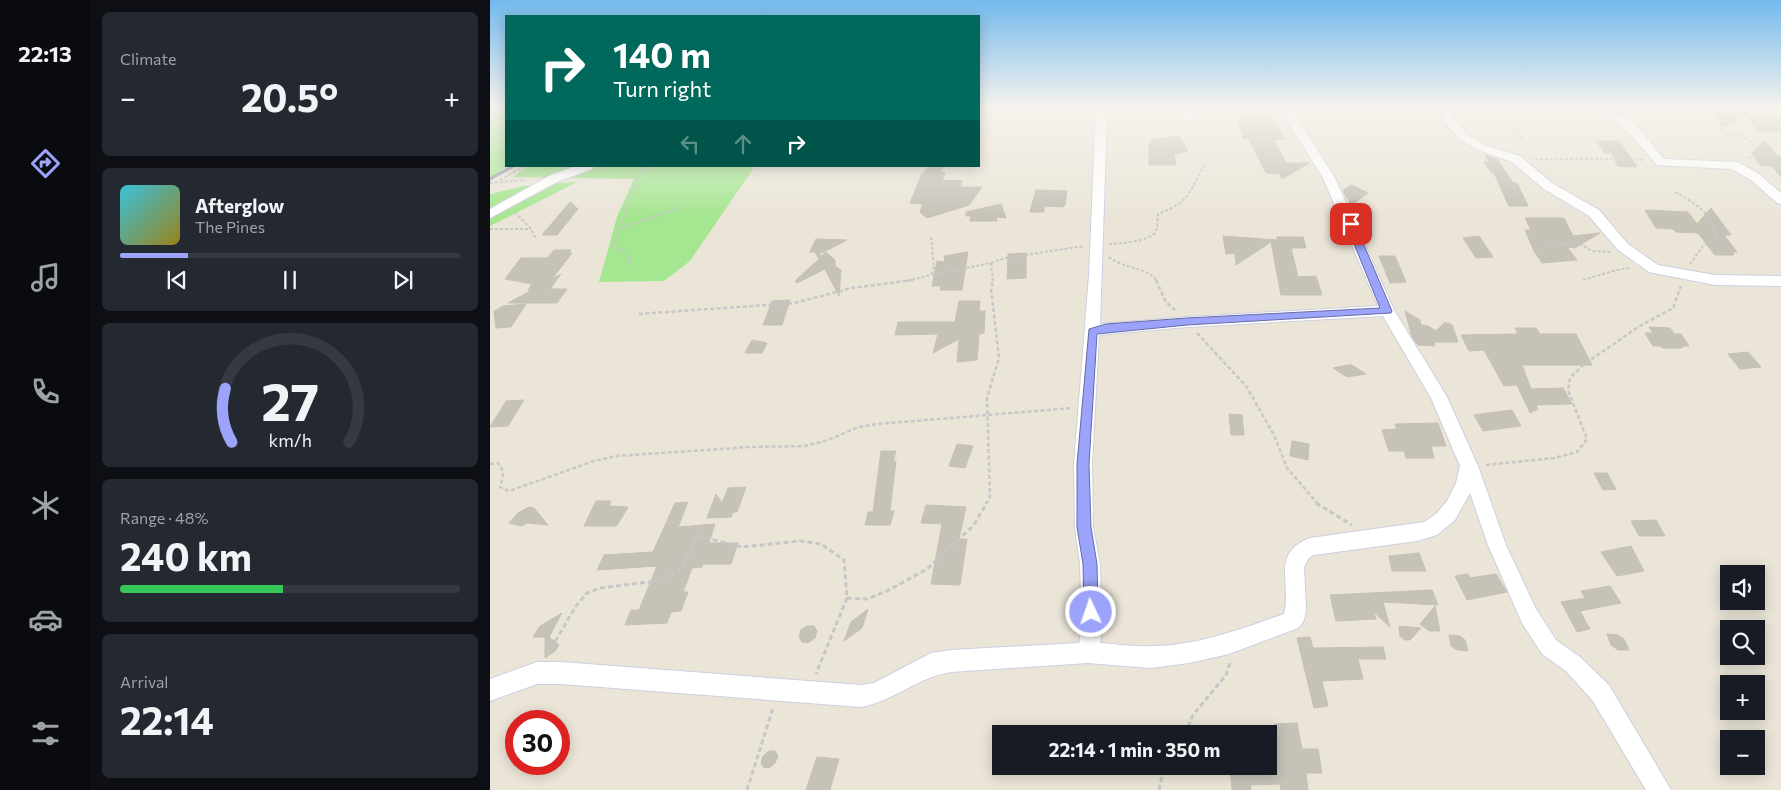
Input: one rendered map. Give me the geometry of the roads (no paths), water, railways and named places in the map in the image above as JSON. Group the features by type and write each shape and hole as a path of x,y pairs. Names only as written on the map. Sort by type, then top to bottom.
{"street":[{"path":"1088,653 1092,628 1090,564 1084,527 1083,464 1098,246 1101,144"},
{"path":"1308,144 1339,198 1387,311 1436,391 1454,436 1469,466 1497,545 1529,616 1550,647 1573,664 1601,693 1660,790"},
{"path":"1475,144 1516,159 1548,186 1594,214 1623,247 1640,261 1654,269 1681,275 1740,282 1781,281"},
{"path":"1644,144 1661,162 1734,165 1755,177 1781,200"},
{"path":"490,214 543,184 585,167"},
{"path":"1092,331 1106,328 1187,322 1387,311"},
{"path":"490,690 537,672 561,672 788,692 861,696 877,693 931,664 951,661 1088,653 1150,658 1189,653 1229,644 1291,621 1295,617 1294,572 1297,556 1301,550 1435,527 1452,508 1458,498 1466,483 1469,466"}],"railway":[{"path":"490,179 511,167"}]}
